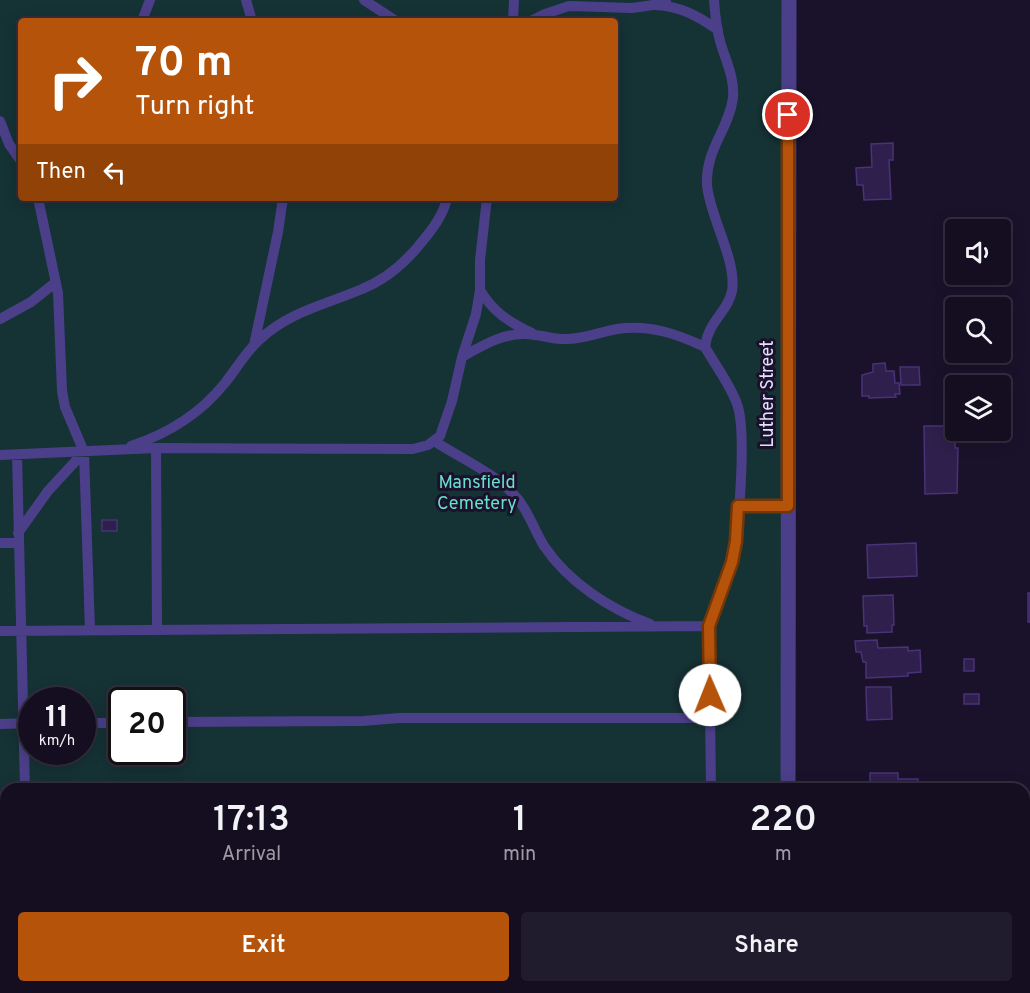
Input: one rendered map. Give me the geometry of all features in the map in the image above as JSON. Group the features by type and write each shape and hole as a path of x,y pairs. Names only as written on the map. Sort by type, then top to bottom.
{"street":[{"name":"Luther Street","path":"788,783 789,0"}],"lane":[{"path":"143,18 150,0"},
{"path":"246,0 251,18"},
{"path":"364,0 391,18"},
{"path":"513,18 514,0"},
{"path":"652,5 666,0"},
{"path":"705,347 710,327 732,290 732,274 713,213 707,182 713,149 731,109 733,95 729,65 718,30 714,0"},
{"path":"537,18 569,6 617,9 652,5 670,6 696,15 718,30"},
{"path":"0,121 9,144 18,156"},
{"path":"0,152 18,157"},
{"path":"39,201 56,282 60,316 62,391 65,407 84,452 90,630"},
{"path":"254,345 283,201"},
{"path":"117,450 148,440 186,418 213,396 259,339 296,314 362,289 385,277 404,261 437,223 446,201"},
{"path":"0,455 156,448 413,449 428,445 440,436 476,314 487,201"},
{"path":"0,319 31,302 56,282"},
{"path":"480,290 497,314 535,334"},
{"path":"462,357 492,341 507,336 535,334 567,339 618,329 642,328 664,331 705,347 737,403 741,420 736,541 732,562 709,626 711,783"},
{"path":"434,441 491,475 507,488 519,500 544,546 579,584 627,615 656,626"},
{"path":"156,448 157,630"},
{"path":"0,543 18,538 43,498 84,452"},
{"path":"17,455 20,631 24,687"},
{"path":"738,506 788,506"},
{"path":"0,631 709,626"},
{"path":"186,722 363,721 399,718 710,718"},
{"path":"0,724 18,723"},
{"path":"25,783 26,765"}],"green space":[{"name":"Mansfield Cemetery","path":"0,0 790,0 787,783 0,783"}],"building":[{"path":"893,143 893,160 889,160 891,199 864,200 863,185 857,185 856,168 872,167 871,144"},
{"path":"885,363 886,371 894,371 895,383 899,383 900,394 895,394 896,397 862,396 862,375 873,372 873,364"},
{"path":"900,367 919,367 920,385 901,385"},
{"path":"924,426 945,426 945,441 955,441 955,448 958,448 957,493 925,494"},
{"path":"102,520 117,520 117,531 102,531"},
{"path":"916,543 917,576 868,578 867,545"},
{"path":"1028,593 1030,593 1030,622 1028,622"},
{"path":"893,595 894,625 892,625 892,632 867,633 867,626 864,626 863,596"},
{"path":"877,640 878,648 908,647 908,651 920,650 921,672 908,673 908,676 866,678 866,662 863,662 861,652 856,652 855,641"},
{"path":"964,659 974,659 974,671 964,671"},
{"path":"866,687 891,687 892,719 867,720"},
{"path":"964,694 979,694 979,704 964,704"},
{"path":"870,773 898,773 898,779 918,779 918,783 870,783"}],"route":[{"path":"710,695 709,626 732,562 738,506 788,506 788,115"}]}
